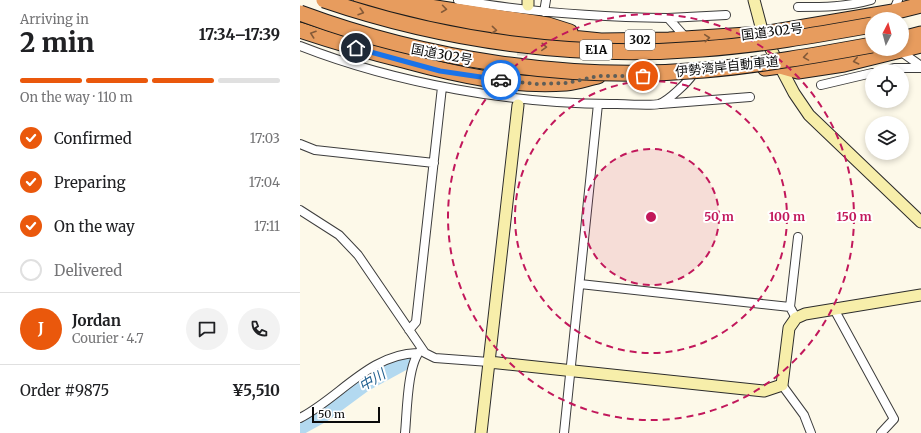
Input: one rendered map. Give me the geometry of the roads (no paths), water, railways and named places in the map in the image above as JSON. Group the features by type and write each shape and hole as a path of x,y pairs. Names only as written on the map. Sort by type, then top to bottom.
{"highway":[{"name":"伊勢湾岸自動車道","path":"324,0 376,16 482,39 534,46 586,50 642,52 701,49 757,43 865,27"},
{"name":"国道302号","path":"360,0 407,15 472,28 601,41 688,39 762,34 921,5"},
{"path":"392,0 548,25 601,41"},
{"path":"897,10 921,14"},
{"name":"伊勢湾岸自動車道","path":"300,15 371,37 424,50 479,60 585,71 644,73 704,70 759,64 865,46"},
{"name":"国道302号","path":"300,15 368,38 417,50 527,68 568,71 598,76 693,74 780,66 798,71 844,64 868,56"},
{"path":"300,30 342,44 440,71 536,84 567,83 598,76"},
{"path":"909,41 921,34"},
{"name":"国道302号","path":"909,45 921,46"}],"street":[{"path":"458,0 510,9 619,17 668,18 726,15"},
{"path":"544,12 546,0"},
{"path":"754,0 762,34 794,93 809,115 921,222"},
{"path":"798,7 829,7 859,4 871,0"},
{"path":"668,18 688,39"},
{"path":"300,46 336,60 442,87 536,100 598,104 660,104 750,97"},
{"path":"909,54 921,67"},
{"path":"909,67 921,67"},
{"path":"660,104 686,84 693,74"},
{"path":"821,85 865,76"},
{"path":"409,330 416,322 442,87"},
{"path":"481,433 518,104"},
{"path":"564,433 598,104"},
{"path":"300,144 315,150 434,163"},
{"path":"300,210 339,235 358,254 409,330 419,352 412,367 405,433"},
{"path":"796,318 790,306 798,236"},
{"path":"580,284 790,306"},
{"path":"811,433 804,414 782,385 789,328 796,318 805,314 921,295"},
{"path":"834,309 894,419 881,433"},
{"path":"300,418 319,407 345,386 378,364 403,354 419,352 435,358 488,362 570,372 764,391 782,385"}],"waterway":[{"name":"中川","path":"300,427 322,415 364,384 406,361"}],"tunnel":[{"path":"518,105 524,37"}]}
